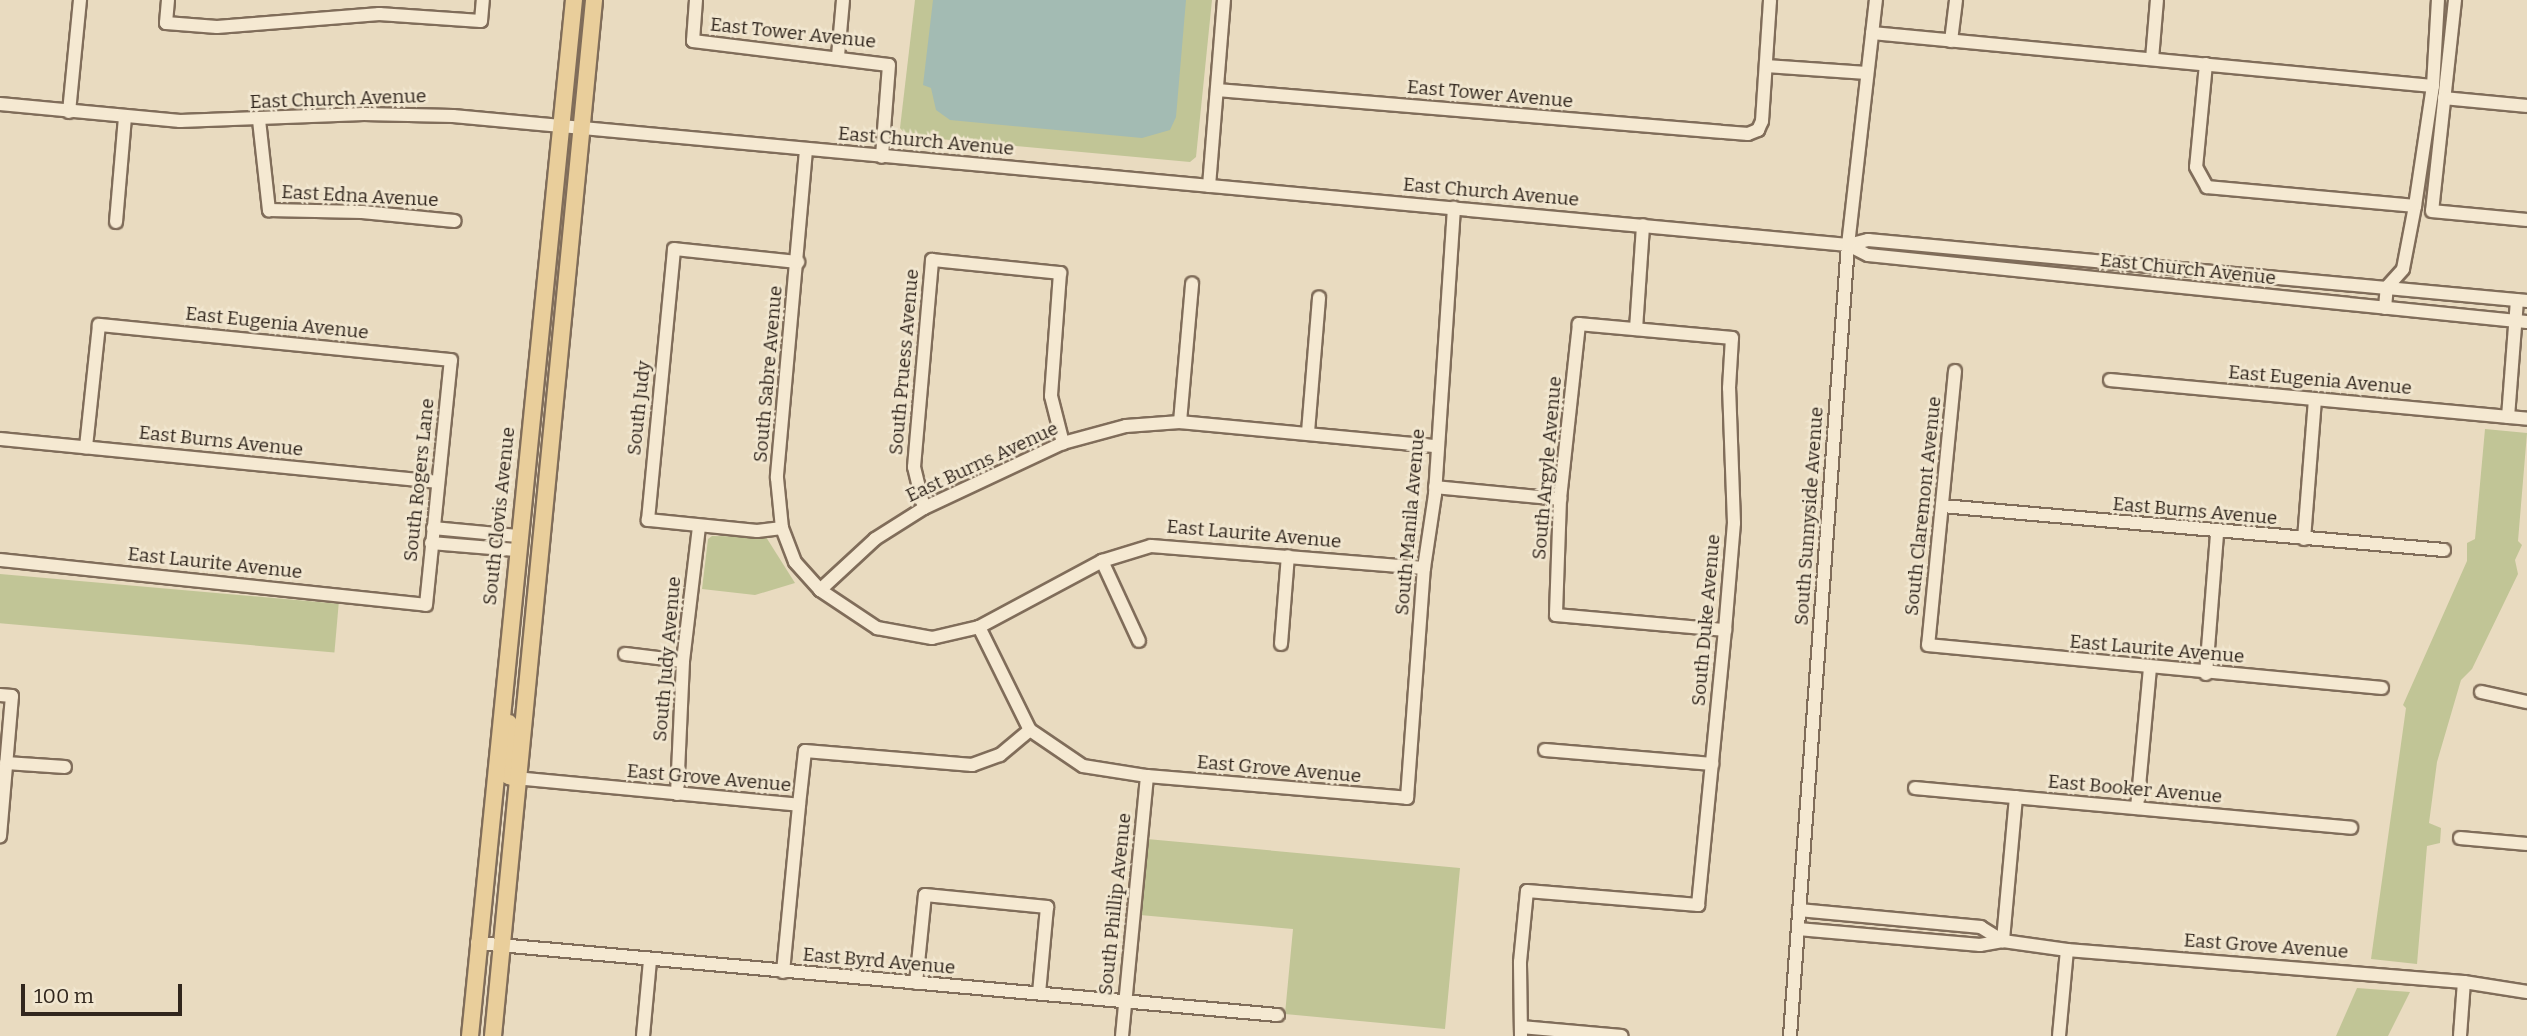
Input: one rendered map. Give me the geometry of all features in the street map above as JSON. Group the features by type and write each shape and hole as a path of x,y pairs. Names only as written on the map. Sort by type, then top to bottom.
{"main road":[{"name":"South Clovis Avenue","path":"470,1036 503,678 574,0"},
{"path":"492,1036 594,0"},
{"path":"503,678 510,697 506,766 509,776 516,778"}],"street":[{"path":"69,112 80,0"},
{"path":"168,0 166,23 218,27 379,14 481,21 483,0"},
{"name":"East Tower Avenue","path":"696,0 693,41 838,56 889,65 882,157"},
{"path":"838,56 843,0"},
{"path":"1209,186 1224,0"},
{"path":"1770,0 1766,66 1867,73"},
{"name":"South Sunnyside Avenue","path":"1790,1036 1848,245 1876,0"},
{"path":"1951,40 1956,0"},
{"path":"2152,59 2157,0"},
{"path":"2385,308 2387,287 2403,270 2415,206 2432,86 2438,0"},
{"path":"2455,0 2432,211 2527,220"},
{"path":"1872,33 2432,86"},
{"path":"2206,64 2196,167 2207,187 2415,206"},
{"name":"East Tower Avenue","path":"1217,90 1732,135 1758,130 1766,66"},
{"path":"2444,98 2527,106"},
{"name":"East Church Avenue","path":"0,104 125,117 259,120 424,114 582,131 1848,245 1868,240 2522,300"},
{"path":"116,222 125,117"},
{"name":"East Edna Avenue","path":"259,120 269,210 362,212 455,221"},
{"name":"South Sabre Avenue","path":"806,150 777,478 782,528 795,562 820,590"},
{"name":"South Manila Avenue","path":"1408,798 1424,568 1435,487 1454,208"},
{"path":"1636,329 1643,225"},
{"name":"East Church Avenue","path":"1848,245 1868,255 2521,321"},
{"name":"South Judy","path":"699,527 648,520 674,249 797,262"},
{"name":"South Pruess Avenue","path":"924,508 914,467 932,260 1060,273 1051,396 1063,443"},
{"path":"1180,422 1192,284"},
{"path":"1308,432 1319,297"},
{"path":"2508,417 2522,300"},
{"name":"South Argyle Avenue","path":"1636,329 1579,324 1560,499 1556,615 1725,630"},
{"name":"East Eugenia Avenue","path":"86,447 99,326 451,360"},
{"name":"South Duke Avenue","path":"1521,1032 1520,962 1527,891 1698,905 1734,523 1729,388 1732,338 1636,329"},
{"name":"South Rogers Lane","path":"426,605 451,360"},
{"name":"South Claremont Avenue","path":"1928,645 1955,371"},
{"name":"East Eugenia Avenue","path":"2110,380 2527,419"},
{"path":"2304,540 2315,399"},
{"name":"East Burns Avenue","path":"820,590 875,539 924,508 1063,443 1126,426 1180,422 1436,446"},
{"name":"East Burns Avenue","path":"0,439 438,482"},
{"path":"1435,487 1560,499"},
{"name":"East Burns Avenue","path":"1942,506 2217,533 2444,550"},
{"path":"699,527 757,531 782,528"},
{"name":"South Judy Avenue","path":"677,794 683,661 699,527"},
{"path":"433,528 517,543"},
{"path":"2206,674 2217,533"},
{"path":"431,543 517,543"},
{"name":"East Laurite Avenue","path":"820,590 877,628 932,638 979,627 1102,561 1151,546 1424,568"},
{"path":"1281,644 1288,556"},
{"name":"East Laurite Avenue","path":"0,560 426,605"},
{"path":"1102,561 1139,641"},
{"path":"979,627 1030,730 1083,766 1147,776"},
{"name":"East Laurite Avenue","path":"1928,645 2150,669 2382,688"},
{"path":"625,654 683,661"},
{"path":"2137,808 2150,669"},
{"path":"2481,692 2527,702"},
{"path":"0,836 6,763 6,696"},
{"name":"East Grove Avenue","path":"516,778 799,805 805,751 972,765 1000,755 1030,730"},
{"path":"1545,750 1712,764"},
{"path":"6,763 65,768"},
{"name":"East Grove Avenue","path":"1147,776 1408,798"},
{"name":"South Phillip Avenue","path":"1122,1036 1147,776"},
{"name":"East Booker Avenue","path":"1914,788 2351,828"},
{"path":"2003,941 2016,797"},
{"path":"783,972 799,805"},
{"path":"2460,838 2527,844"},
{"path":"916,983 925,895 1047,907 1039,993"},
{"name":"East Grove Avenue","path":"1799,909 1981,927 2003,941"},
{"name":"East Grove Avenue","path":"1798,929 1980,945 2003,941 2067,950 2464,982 2527,992"},
{"name":"East Byrd Avenue","path":"477,943 1278,1015"},
{"path":"2059,1036 2067,950"},
{"path":"643,1036 650,960"},
{"path":"2460,1036 2464,982"},
{"path":"1521,1032 1622,1036"}],"green space":[{"path":"915,0 1212,0 1196,157 1190,162 907,136 900,128"},
{"path":"2485,429 2527,433 2518,541 2522,545 2515,560 2518,574 2472,669 2461,680 2437,762 2429,823 2441,828 2440,843 2427,846 2417,964 2371,959 2406,708 2403,705 2467,561 2467,543 2475,539"},
{"path":"712,536 766,537 795,583 755,595 702,589 708,539"},
{"path":"0,574 339,604 334,652 0,623"},
{"path":"1147,839 1460,868 1445,1029 1285,1014 1293,929 1140,915"},
{"path":"2357,988 2410,992 2388,1036 2336,1036"}],"water":[{"path":"933,0 1186,0 1176,117 1170,130 1142,138 950,120 936,110 931,88 923,85"}]}
